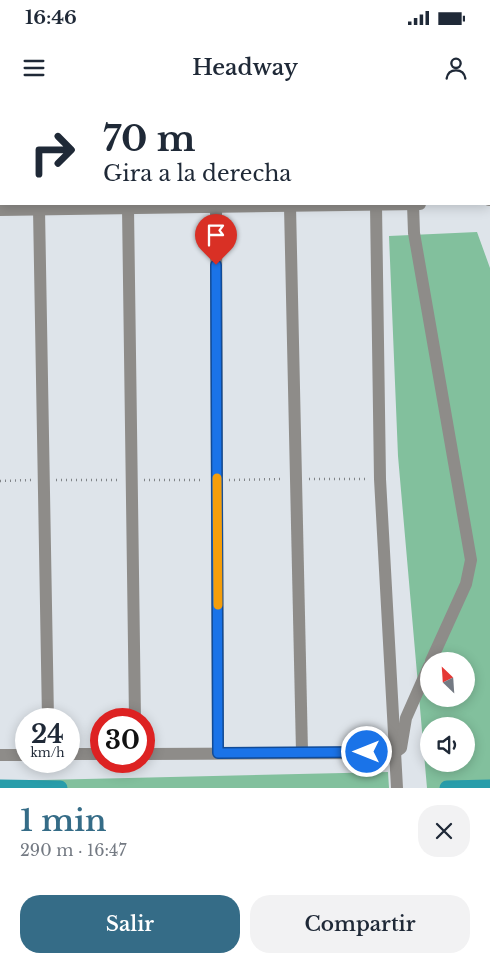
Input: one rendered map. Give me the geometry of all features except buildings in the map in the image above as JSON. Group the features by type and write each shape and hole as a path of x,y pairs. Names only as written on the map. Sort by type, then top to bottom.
{"street":[{"path":"0,210 376,205 380,479 397,788"},
{"path":"413,205 414,233 471,560 466,584 435,652"},
{"path":"290,206 302,752"},
{"path":"216,207 218,753"},
{"path":"128,208 135,708"},
{"path":"39,209 48,708"},
{"path":"155,754 394,753 401,748 406,718 420,686"},
{"path":"0,755 15,755"}],"path":[{"path":"0,480 380,479"}],"green space":[{"path":"477,232 490,268 490,788 427,788 426,772 475,772 475,717 421,717 420,708 475,708 475,652 420,652 420,708 398,456 389,236"},
{"path":"388,772 389,788 0,788 0,781"}],"waterway":[{"path":"0,787 60,788"},
{"path":"447,788 490,787"}],"slow traffic":[{"path":"217,478 218,605"}],"route":[{"path":"216,265 218,753 367,752"}]}
